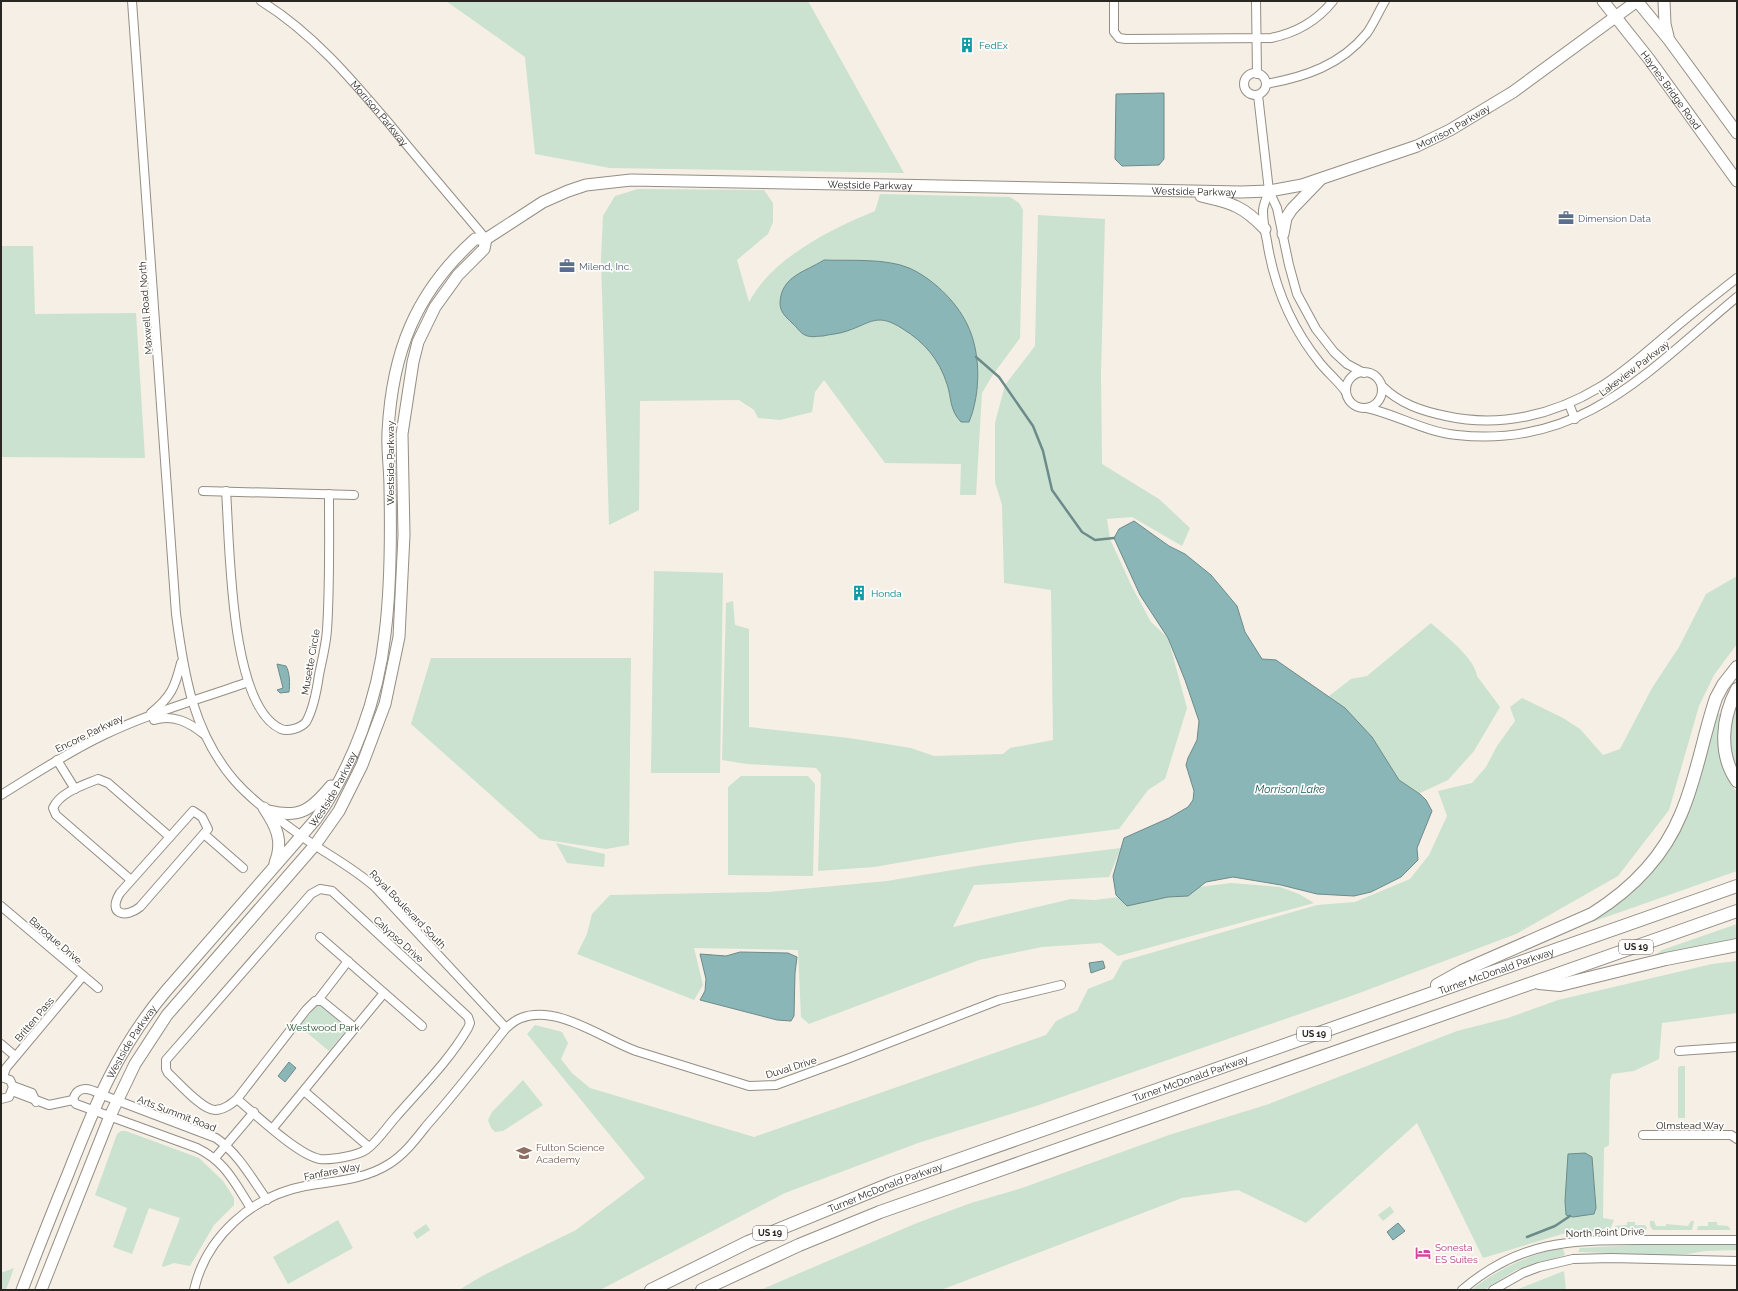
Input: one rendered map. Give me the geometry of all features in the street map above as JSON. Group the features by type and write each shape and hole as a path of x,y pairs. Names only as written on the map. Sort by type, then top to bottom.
{"highway":[{"path":"1405,1002 1462,971 1592,914 1637,881 1664,848 1674,831 1688,795 1716,698 1723,685 1737,666"},
{"path":"1737,689 1726,717 1724,741 1730,766 1737,781"},
{"name":"Turner McDonald Parkway","path":"651,1290 748,1242 856,1197 1737,886"},
{"name":"US 19","path":"702,1290 792,1248 887,1210 1737,911"},
{"path":"1536,982 1560,985 1666,959 1737,945"}],"main road":[{"name":"Haynes Bridge Road","path":"1603,1 1649,59 1737,181"},
{"path":"1615,17 1637,1 1643,1"},
{"path":"1637,1 1669,40 1737,133"},
{"path":"1664,1 1665,24 1669,40"},
{"name":"Morrison Parkway","path":"1269,191 1302,185 1321,179 1417,146 1457,127 1513,92 1615,17"},
{"path":"1283,234 1286,218 1292,209 1321,179"},
{"name":"Westside Parkway","path":"22,1290 93,1110 119,1056 147,1014 316,819 327,804 346,766 372,700 385,635 390,535 388,433 390,408 399,359 405,337 435,281 475,239 486,239 530,210 557,195 586,185 618,181 642,180 1269,191"},
{"path":"1180,190 1229,202 1250,214 1265,229"},
{"name":"Westside Parkway","path":"41,1290 110,1116 135,1064 167,1015 315,845 339,811 362,765 385,704 399,637 403,587 404,487 402,434 408,386 418,342 435,307 446,289 484,249 486,239"},
{"path":"266,810 285,815 309,809 318,801 346,766"},
{"path":"266,810 275,824 278,833 278,851 273,867"}],"street":[{"name":"Maxwell Road North","path":"132,1 176,614"},
{"name":"Morrison Parkway","path":"261,1 291,22 332,59 486,239"},
{"path":"1114,1 1114,32 1119,38 1256,39 1285,35 1297,30 1319,16 1333,1"},
{"path":"1256,1 1257,74"},
{"path":"1266,84 1300,77 1322,69 1340,59 1368,32 1385,1"},
{"path":"1257,74 1263,77 1266,84 1264,91 1258,95 1248,93 1244,84 1250,75 1257,74"},
{"path":"1258,95 1269,191 1277,208 1289,265 1298,294 1316,330 1334,352 1346,363 1364,373 1375,376 1382,386 1381,397 1373,406 1361,408 1351,402 1346,392 1311,351 1282,301 1271,267 1265,229 1263,210 1269,191"},
{"name":"Lakeview Parkway","path":"1382,386 1400,401 1426,412 1458,419 1491,421 1521,418 1546,412 1569,404 1606,383 1737,278"},
{"name":"Lakeview Parkway","path":"1367,408 1384,412 1421,427 1456,435 1491,437 1530,434 1551,428 1575,419 1610,401 1658,364 1737,297"},
{"path":"1346,392 1347,386 1353,376 1364,373"},
{"path":"1569,404 1575,419"},
{"path":"203,491 354,495"},
{"name":"Musette Circle","path":"226,491 234,613 248,682 263,714 270,723 283,730 296,729 305,722 315,696 327,632 329,494"},
{"name":"Royal Boulevard South","path":"176,614 182,658 192,703 207,736 234,780 266,810 315,845 353,869 376,888 506,1028"},
{"path":"147,717 168,698 174,690 182,658"},
{"name":"Encore Parkway","path":"1,795 57,760 112,731 147,717 192,703 248,682"},
{"path":"112,731 163,717 173,717 182,720 207,736"},
{"path":"57,760 75,789"},
{"path":"131,880 56,815 53,808 55,804 75,789 98,779 108,783 170,837"},
{"path":"193,811 202,817 208,829 204,834 140,907 128,913 119,913 116,910 116,900 131,880 193,811"},
{"path":"204,834 243,868"},
{"name":"Calypso Drive","path":"320,889 332,891 468,1017 470,1023 465,1033 430,1078 366,1150 336,1159 320,1159 308,1155 237,1099 223,1109 215,1110 205,1106 168,1073 166,1069 166,1060 311,894 320,889"},
{"name":"Baroque Drive","path":"1,906 98,988"},
{"path":"320,937 422,1026"},
{"path":"237,1099 306,1010 318,1000 348,961"},
{"name":"Britten Pass","path":"2,1077 6,1068 15,1056 83,976"},
{"name":"Duval Drive","path":"506,1028 519,1018 526,1016 546,1014 561,1017 618,1045 749,1086 761,1087 776,1085 999,1000 1061,985"},
{"path":"273,1128 384,993"},
{"path":"318,1000 322,1001 355,1028"},
{"name":"Fanfare Way","path":"194,1290 199,1273 214,1244 230,1226 251,1208 291,1189 355,1178 376,1172 403,1153 438,1113 506,1028"},
{"path":"1,1044 15,1056"},
{"path":"1679,1051 1737,1047"},
{"path":"1,1099 9,1097 12,1088 10,1080 2,1077"},
{"path":"12,1088 36,1102 49,1105 73,1100 76,1104 197,1148 215,1158 226,1169 251,1208"},
{"name":"Arts Summit Road","path":"73,1100 74,1094 78,1090 86,1088 207,1134 225,1144 235,1155 267,1200"},
{"path":"304,1091 369,1147"},
{"path":"215,1158 225,1144 254,1112"},
{"name":"Olmstead Way","path":"1643,1135 1731,1136 1737,1138"},
{"name":"North Point Drive","path":"1462,1290 1482,1275 1516,1256 1556,1244 1588,1240 1737,1240"},
{"path":"1492,1290 1524,1272 1545,1265 1573,1259 1611,1258 1737,1261"}],"green space":[{"path":"446,1 808,1 904,173 610,168 535,154 525,57"},
{"path":"638,189 764,190 773,203 773,222 768,234 737,260 749,302 759,286 787,259 822,236 875,211 880,194 1010,197 1019,203 1023,210 1020,338 992,376 982,393 976,495 960,495 961,464 885,463 824,380 815,392 812,412 780,420 758,418 754,410 739,400 640,401 639,510 609,525 601,260 603,216 615,196"},
{"path":"1038,215 1105,219 1101,373 1102,464 1159,499 1190,528 1182,546 1132,517 1107,519 1110,539 1132,587 1151,622 1168,638 1187,708 1165,779 1148,790 1119,829 1019,842 874,867 818,871 821,774 816,768 747,764 722,760 726,603 733,601 735,625 749,629 749,727 849,738 911,748 934,756 1003,754 1010,748 1053,740 1051,590 1004,583 1002,505 995,482 995,423 1005,385 1035,346"},
{"path":"1,246 33,246 35,314 136,313 145,458 1,457"},
{"path":"654,571 723,573 720,773 651,773"},
{"path":"1737,576 1737,644 1714,675 1699,706 1669,810 1618,876 1516,934 1354,995 1036,1106 918,1143 785,1193 600,1290 459,1290 482,1276 576,1230 645,1178 527,1034 535,1025 562,1032 568,1043 561,1059 572,1073 590,1088 754,1137 1046,1035 1056,1021 1077,1011 1088,989 1113,979 1123,961 1317,905 1355,902 1410,879 1429,855 1447,816 1438,791 1472,783 1486,767 1497,746 1515,721 1510,707 1522,698 1563,718 1580,729 1603,755 1620,749 1652,688 1679,647 1706,594"},
{"path":"1431,623 1465,654 1475,669 1477,676 1500,707 1474,751 1448,780 1420,793 1399,780 1372,737 1329,696 1351,679 1367,676"},
{"path":"431,658 631,658 629,845 606,849 540,839 411,724"},
{"path":"1737,702 1737,769 1730,752 1730,716"},
{"path":"1715,713 1722,714 1719,733 1721,755 1727,776 1737,792 1737,871 1592,922 1591,919 1606,911 1639,886 1677,835"},
{"path":"741,776 808,776 815,784 813,876 728,875 728,787"},
{"path":"556,843 605,854 604,867 567,863"},
{"path":"1121,848 1109,877 974,885 953,927 1071,899 1095,900 1231,883 1280,887 1299,894 1314,903 1118,956 1101,943 1042,947 979,960 809,1024 801,1017 798,950 694,948 703,985 694,1000 577,954 587,934 592,914 610,895 769,892 887,881 983,865"},
{"path":"1737,924 1737,939 1654,956 1662,950"},
{"path":"1737,961 1737,1013 1662,1023 1659,1059 1634,1071 1612,1074 1610,1080 1609,1145 1604,1148 1603,1218 1614,1220 1610,1230 1562,1234 1483,1258 1417,1123 1306,1223 1238,1190 1182,1198 941,1290 760,1290 917,1223 971,1203 1022,1188 1169,1135 1269,1104 1457,1031 1508,1018 1558,1000 1712,964"},
{"name":"Westwood Park","path":"319,1003 348,1028 329,1051 299,1026"},
{"path":"1680,1066 1685,1066 1685,1118 1678,1118 1678,1068"},
{"path":"523,1080 543,1105 503,1131 495,1132 491,1128 488,1120 492,1112"},
{"path":"121,1131 126,1131 199,1158 223,1181 234,1198 234,1205 214,1225 190,1266 174,1263 163,1267 162,1265 180,1218 149,1208 132,1254 113,1247 127,1208 95,1195 117,1134"},
{"path":"1390,1206 1394,1212 1383,1221 1378,1215"},
{"path":"338,1220 353,1248 288,1284 273,1257"},
{"path":"1650,1221 1654,1221 1656,1226 1666,1226 1666,1224 1688,1226 1691,1221 1694,1221 1692,1230 1653,1230 1650,1226"},
{"path":"1627,1222 1635,1222 1635,1225 1645,1225 1647,1228 1646,1230 1616,1230 1615,1226 1627,1225"},
{"path":"1708,1222 1717,1222 1717,1225 1728,1226 1731,1230 1697,1230 1698,1226 1708,1226"},
{"path":"426,1224 430,1230 417,1239 413,1233"},
{"path":"1636,1245 1737,1245 1737,1250 1705,1251 1670,1255 1578,1252 1580,1248"},
{"path":"1555,1249 1563,1249 1565,1255 1516,1270 1484,1290 1471,1290 1491,1276 1511,1265 1532,1256"},
{"path":"14,1268 6,1290 1,1290 1,1273"},
{"path":"1564,1271 1566,1290 1516,1290"}],"water":[{"path":"1164,93 1164,159 1159,165 1122,166 1115,159 1116,94"},
{"path":"824,260 879,261 900,265 918,272 935,284 950,299 957,307 967,324 975,347 978,373 977,386 976,398 969,422 961,422 954,413 949,389 944,375 935,359 918,340 903,329 887,321 880,320 868,322 841,333 812,337 803,334 782,312 780,303 781,294 789,281 795,276"},
{"name":"Morrison Lake","path":"1134,521 1169,546 1185,554 1211,575 1237,606 1245,632 1262,659 1276,660 1345,708 1372,737 1399,780 1420,794 1426,800 1432,811 1417,848 1418,860 1401,877 1371,892 1354,896 1317,894 1281,885 1233,877 1206,882 1188,896 1168,897 1127,906 1116,895 1113,876 1124,838 1169,818 1188,807 1193,800 1194,791 1186,765 1197,740 1199,721 1185,680 1168,638 1140,595 1114,538 1119,529"},
{"path":"277,664 286,666 290,686 289,692 280,693 277,690 283,688"},
{"path":"740,952 788,953 797,957 794,1016 791,1021 777,1020 700,1000 705,991 706,979 700,954 726,956"},
{"path":"1103,961 1105,968 1091,973 1089,963"},
{"path":"289,1062 296,1068 285,1082 278,1076"},
{"path":"1585,1153 1592,1157 1596,1208 1594,1214 1573,1217 1566,1215 1565,1201 1568,1154"},
{"path":"1398,1223 1405,1231 1393,1240 1387,1232"}],"waterway":[{"path":"976,357 999,377 1033,426 1043,451 1052,490 1082,532 1095,540 1114,538"},
{"path":"1527,1237 1555,1226 1570,1216"}],"place":[{"name":"FedEx","path":"967,45"},
{"name":"Dimension Data","path":"1566,218"},
{"name":"Milend, Inc.","path":"567,266"},
{"name":"Honda","path":"859,593"},
{"name":"Fulton Science Academy","path":"524,1153"},
{"name":"Sonesta ES Suites","path":"1423,1253"}]}
